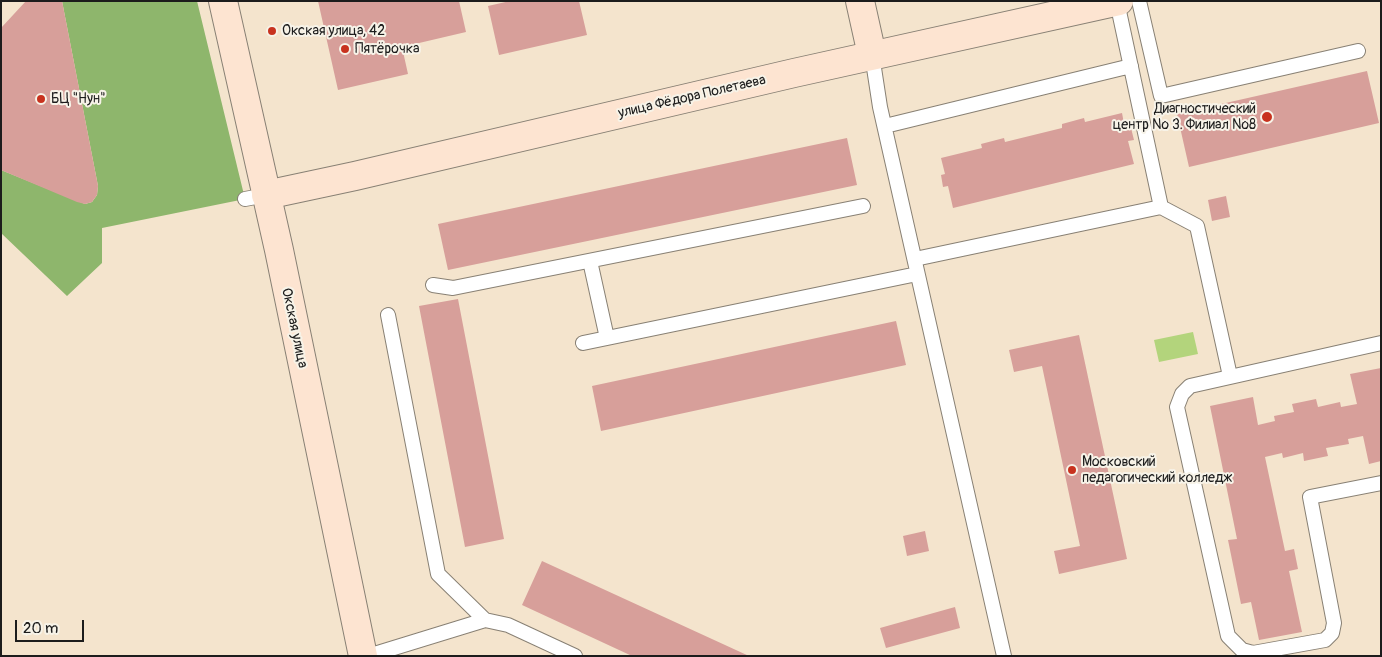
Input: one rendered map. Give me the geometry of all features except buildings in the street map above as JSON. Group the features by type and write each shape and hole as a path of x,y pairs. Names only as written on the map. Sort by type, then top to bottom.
{"main road":[{"name":"Окская улица","path":"223,1 256,197 279,250 364,656"},
{"path":"860,1 872,56"},
{"name":"улица Фёдора Полетаева","path":"256,197 1118,1"}],"lane":[{"path":"1118,1 1161,208"},
{"path":"1139,1 1161,96 1358,51"},
{"path":"872,56 876,89 1004,656"},
{"path":"885,126 1131,66"},
{"path":"433,285 453,288 863,206"},
{"path":"915,260 1161,208 1198,226 1230,376"},
{"path":"590,261 607,338"},
{"path":"583,343 918,274"},
{"path":"388,315 438,574 485,620"},
{"path":"1381,342 1190,386 1182,394 1177,407 1228,636 1242,650 1253,653 1325,640 1332,634 1334,623 1310,497 1381,483"},
{"path":"368,656 485,620 508,625 575,656"}],"green space":[{"path":"62,1 197,1 245,199 102,228 102,263 67,296 1,233 1,170 85,204 92,202 97,195 98,186"},
{"path":"1193,332 1198,354 1159,362 1154,340"}],"place":[{"name":"Окская улица, 42","path":"272,31"},
{"name":"Пятёрочка","path":"345,49"},
{"name":"БЦ \"Нун\"","path":"41,99"},
{"name":"Диагностический центр № 3. Филиал №8","path":"1267,117"},
{"name":"Московский педагогический колледж","path":"1072,470"}]}
